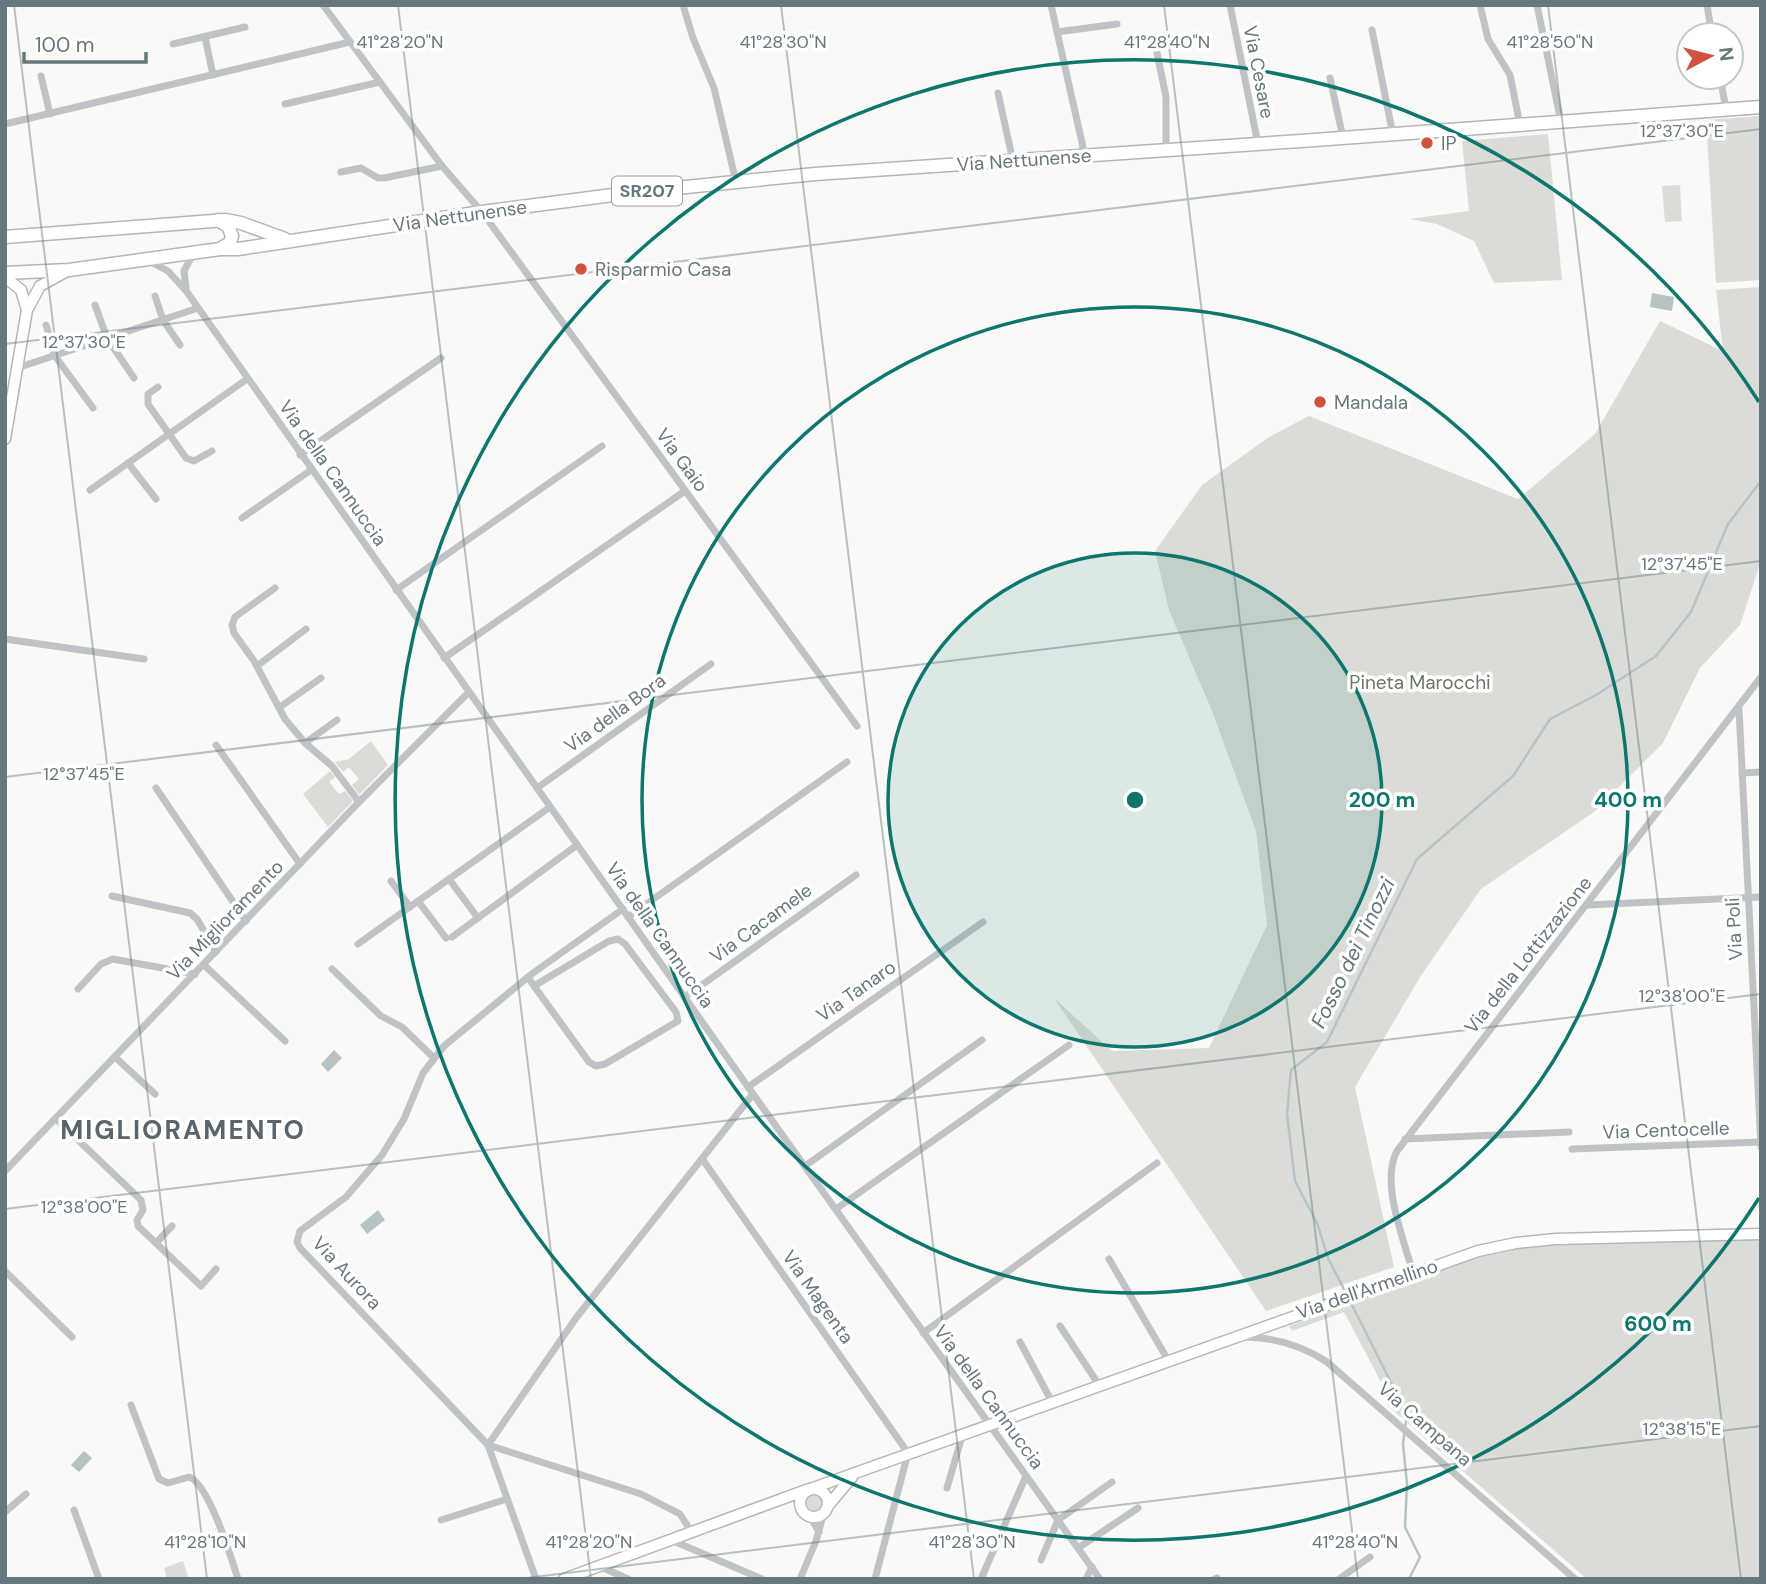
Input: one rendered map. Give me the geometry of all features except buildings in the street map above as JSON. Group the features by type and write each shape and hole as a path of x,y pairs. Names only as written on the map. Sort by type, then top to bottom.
{"main road":[{"name":"Via Nettunense","path":"5,275 69,270 220,249 235,250 482,212 736,182 1761,107"},
{"name":"Via Nettunense","path":"8,236 217,220 241,223 289,240"},
{"path":"217,220 228,226 232,236 228,245 220,249"}],"street":[{"name":"Via Gaio","path":"323,5 442,166 482,212 857,726"},
{"path":"683,5 693,38 714,88 736,182"},
{"path":"1051,5 1085,156"},
{"name":"Via Cesare","path":"1230,5 1258,144"},
{"path":"1480,5 1488,39 1510,75 1520,125"},
{"path":"1537,5 1561,122"},
{"path":"1057,32 1117,24"},
{"path":"173,44 245,27"},
{"path":"1372,30 1393,135"},
{"path":"205,37 213,75"},
{"path":"5,124 350,42"},
{"path":"1156,48 1165,95 1166,151"},
{"path":"41,76 50,114"},
{"path":"1331,78 1343,138"},
{"path":"285,104 380,82"},
{"path":"1723,91 1726,109"},
{"path":"998,93 1013,161"},
{"path":"341,172 361,168 377,178 384,178 442,166"},
{"path":"187,292 184,274 194,254"},
{"name":"Via della Cannuccia","path":"146,260 166,269 187,292 748,1087 1100,1579"},
{"path":"5,439 27,310 40,286 69,270"},
{"path":"5,275 22,292 27,310"},
{"path":"155,296 163,320 180,345"},
{"path":"95,305 107,338 134,378"},
{"path":"17,368 198,308"},
{"path":"46,325 55,356 93,408"},
{"path":"300,455 442,358"},
{"path":"90,490 247,379"},
{"path":"158,387 148,394 147,402 189,461 197,460 212,451"},
{"path":"396,590 602,446"},
{"path":"128,463 156,499"},
{"path":"242,518 311,470"},
{"path":"444,658 685,491"},
{"path":"275,588 239,613 233,622 234,633 257,666 285,719 305,743 332,766 359,802"},
{"path":"257,666 306,629"},
{"path":"5,639 144,659"},
{"name":"Via della Bora","path":"537,788 711,664"},
{"name":"Via della Lottizzazione","path":"1413,1273 1390,1181 1392,1160 1405,1139 1761,677"},
{"path":"280,706 321,678"},
{"name":"Via Miglioramento","path":"5,1171 359,802 469,692"},
{"name":"Via Poli","path":"1739,708 1757,1021 1761,1147"},
{"path":"305,743 337,720"},
{"path":"216,745 300,864"},
{"path":"628,917 847,762"},
{"path":"1742,773 1761,772"},
{"path":"156,788 246,921"},
{"path":"358,944 550,807"},
{"path":"418,901 449,938 577,845"},
{"name":"Via Cacamele","path":"685,997 856,875"},
{"path":"449,879 478,918"},
{"path":"391,881 410,907"},
{"path":"112,896 188,912 197,919 216,952"},
{"path":"1587,905 1761,897"},
{"name":"Via Aurora","path":"623,909 528,977 458,1034 434,1058 423,1073 404,1119 382,1155 343,1199 300,1231 297,1242 488,1445 641,1494 680,1514 692,1533"},
{"name":"Via Tanaro","path":"748,1087 983,922"},
{"path":"528,977 534,986 589,1062 596,1066 605,1064 678,1021 676,1012 625,944 618,939 609,941 534,986"},
{"path":"78,989 101,964 113,959 195,974"},
{"path":"204,965 285,1041"},
{"path":"332,969 381,1016 402,1027 434,1058"},
{"path":"805,1166 982,1040"},
{"path":"836,1209 1069,1045"},
{"path":"116,1057 155,1094"},
{"path":"536,1579 488,1445 576,1318 753,1094"},
{"path":"56,1119 141,1200 143,1210 137,1224 204,1288 216,1269"},
{"path":"1405,1139 1569,1132"},
{"name":"Via Centocelle","path":"1572,1149 1760,1142"},
{"name":"Via Magenta","path":"702,1160 908,1453"},
{"path":"923,1332 1157,1163"},
{"path":"156,1243 172,1226"},
{"name":"Via dell'Armellino","path":"564,1579 963,1433 1478,1251 1526,1242 1761,1234"},
{"path":"1109,1259 1168,1360"},
{"path":"5,1271 72,1337"},
{"path":"1060,1326 1099,1385"},
{"name":"Via Campana","path":"1232,1337 1272,1339 1308,1351 1332,1365 1576,1579"},
{"path":"1020,1342 1052,1402"},
{"path":"131,1405 159,1479 168,1483 189,1477 198,1482 213,1509 238,1579"},
{"path":"947,1489 963,1433"},
{"path":"875,1579 908,1453"},
{"path":"766,1505 787,1506 817,1517 826,1510 854,1475"},
{"path":"981,1579 1026,1476"},
{"path":"1041,1560 1058,1520 1112,1482"},
{"path":"800,1579 819,1532 826,1510 825,1494 811,1489 800,1499 806,1514 819,1532"},
{"path":"5,1512 26,1494"},
{"path":"441,1520 507,1499"},
{"path":"1078,1548 1138,1508"},
{"path":"74,1510 99,1579"},
{"path":"671,1541 762,1579"},
{"path":"1339,1579 1370,1557"},
{"path":"599,1566 628,1579"},
{"path":"1086,1579 1091,1567"}],"green space":[{"path":"1761,116 1761,280 1716,283 1706,120"},
{"path":"1548,134 1562,280 1494,283 1474,241 1437,224 1409,219 1469,211 1462,141"},
{"path":"1680,185 1682,221 1665,222 1662,186"},
{"name":"Pineta Marocchi","path":"1761,287 1761,561 1740,625 1700,668 1663,743 1594,812 1481,889 1422,974 1355,1087 1394,1267 1266,1311 1054,998 1112,1051 1209,1048 1267,925 1256,831 1212,711 1169,610 1155,551 1202,485 1269,437 1309,416 1518,499 1595,434 1660,321 1723,351 1716,290"},
{"path":"371,741 388,765 359,795 352,785 359,779 349,767 343,772 335,762 349,759"},
{"path":"330,771 335,777 329,782 339,794 345,791 353,801 328,827 303,794"},
{"path":"1556,1240 1761,1240 1761,1579 1587,1579 1387,1405 1391,1401 1344,1312 1292,1331 1289,1326 1491,1251"},
{"path":"815,1493 821,1496 824,1502 821,1508 815,1511 809,1508 806,1502 809,1496"},
{"path":"183,1561 189,1579 167,1579 164,1568"}],"shaded area":[{"path":"1652,293 1674,297 1672,311 1650,307"},
{"path":"334,1050 342,1058 328,1072 321,1064"},
{"path":"378,1210 385,1220 367,1234 360,1225"},
{"path":"84,1451 92,1458 79,1472 71,1465"}],"waterway":[{"name":"Fosso dei Tinozzi","path":"1347,1295 1328,1258 1317,1223 1295,1181 1287,1114 1291,1070 1327,1042 1417,859 1513,776 1550,719 1596,695 1656,656 1691,612 1728,524 1761,481"},
{"name":"Fosso dei Tinozzi","path":"1350,1301 1407,1414 1403,1444 1407,1484 1405,1527 1420,1557 1409,1579"}],"place":[{"name":"IP","path":"1427,143"},
{"name":"Risparmio Casa","path":"581,269"},
{"name":"Mandala","path":"1320,402"}],"district":[{"name":"MIGLIORAMENTO","path":"183,1130"}]}
